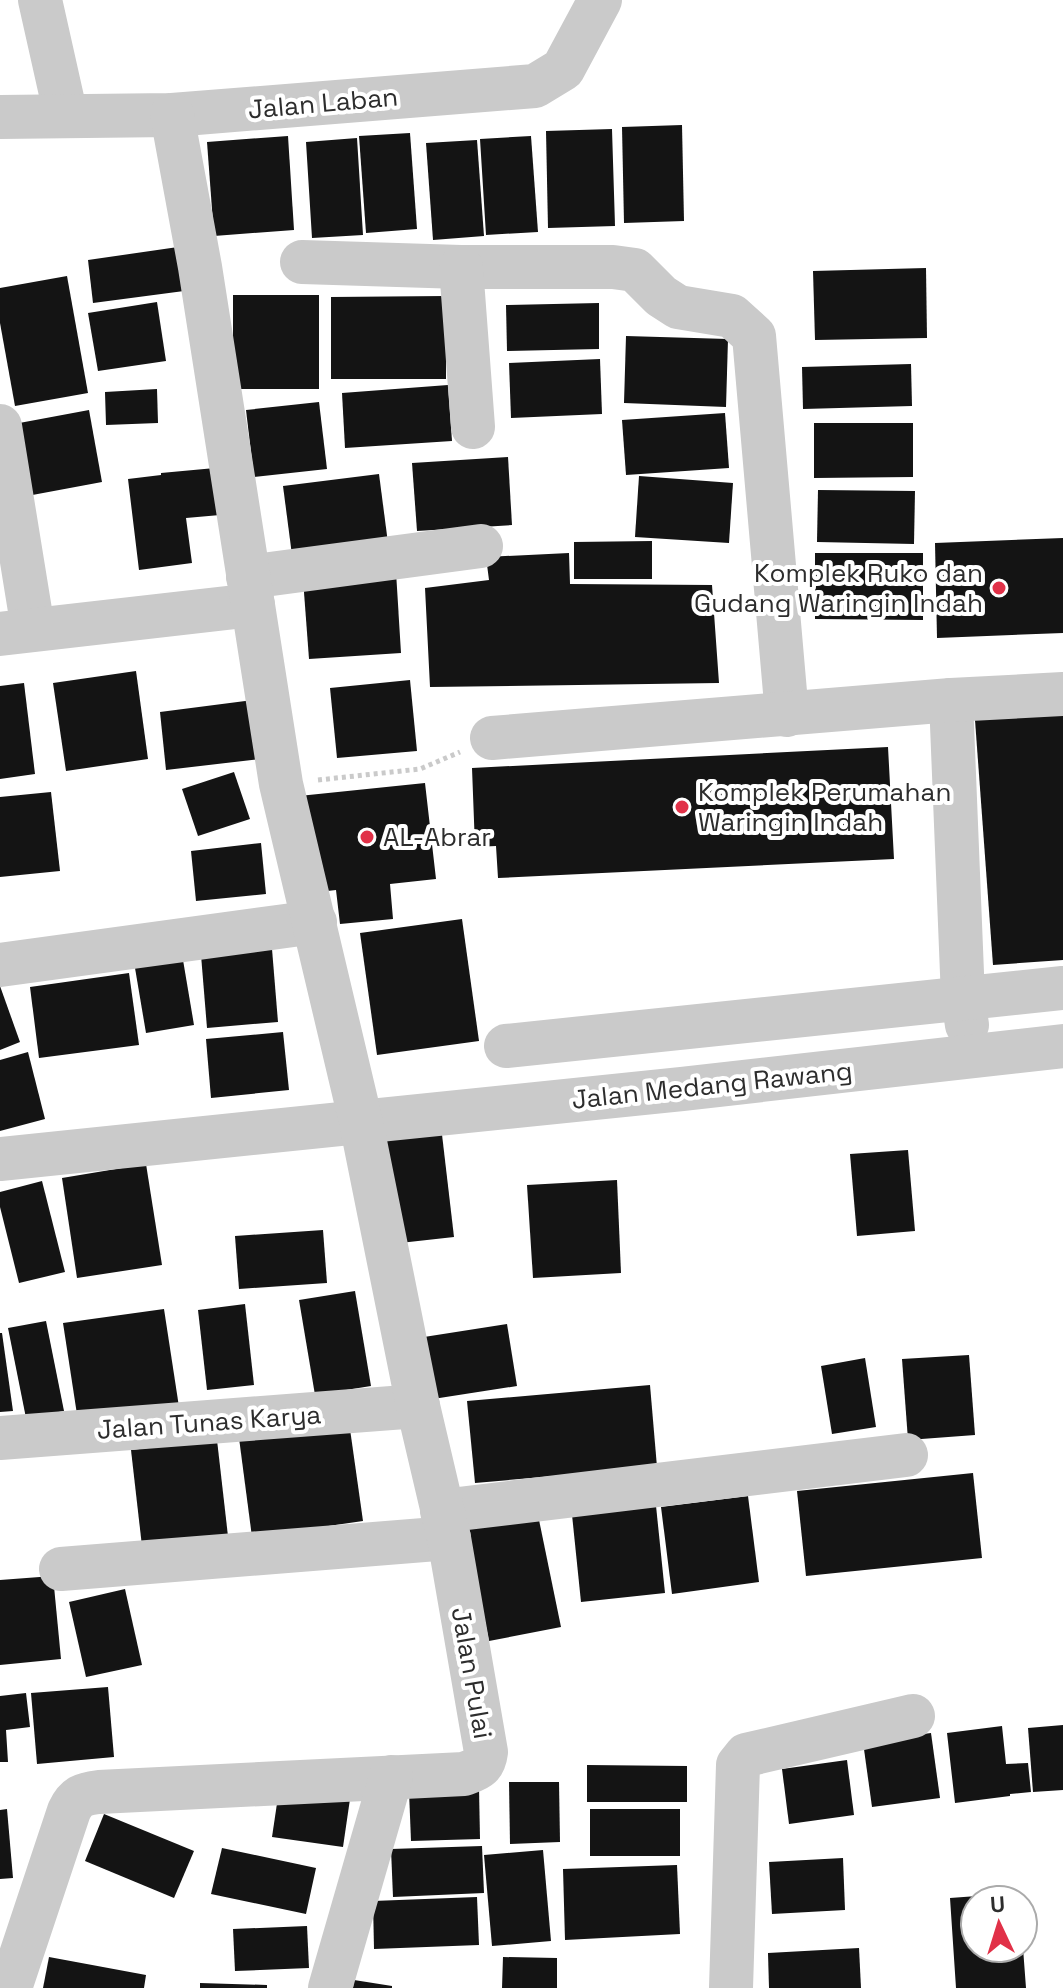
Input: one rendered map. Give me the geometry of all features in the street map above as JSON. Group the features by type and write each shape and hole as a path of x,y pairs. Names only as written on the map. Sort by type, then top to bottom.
{"street":[{"path":"40,0 66,116"},
{"name":"Jalan Laban","path":"0,117 172,115 535,86 563,69 600,0"},
{"name":"Jalan Pulai","path":"10,1988 69,1811 81,1795 464,1774 485,1762 486,1752 446,1524 418,1406 361,1122 281,784 200,267 172,115"},
{"path":"302,262 461,267 613,267 635,270 661,296 678,307 732,316 754,336 787,715"},
{"path":"461,267 473,427"},
{"path":"0,426 17,632 481,546"},
{"path":"492,738 951,700 1063,694"},
{"path":"951,700 963,998 973,1056"},
{"path":"0,965 315,922"},
{"path":"506,1046 1063,988"},
{"name":"Jalan Medang Rawang","path":"0,1159 682,1089 1063,1046"},
{"name":"Jalan Tunas Karya","path":"0,1438 418,1406"},
{"path":"61,1569 446,1524 906,1455"},
{"path":"731,1988 738,1765 746,1755 913,1716"},
{"path":"330,1988 391,1777"}],"path":[{"path":"281,784 420,769 492,738"}],"building":[{"path":"682,125 684,221 624,223 622,127"},
{"path":"612,129 615,226 548,228 546,131"},
{"path":"410,133 417,229 366,233 359,136"},
{"path":"288,136 294,230 214,236 207,142"},
{"path":"531,136 538,232 486,235 480,139"},
{"path":"357,138 363,235 312,238 306,142"},
{"path":"477,140 484,236 433,240 426,143"},
{"path":"178,247 184,291 93,303 88,260"},
{"path":"926,268 927,338 815,340 813,271"},
{"path":"67,276 88,393 15,406 0,323 0,288"},
{"path":"233,295 319,295 319,389 233,389"},
{"path":"446,296 446,379 331,379 331,297"},
{"path":"157,302 166,361 98,371 88,313"},
{"path":"599,303 599,349 507,351 506,305"},
{"path":"626,336 728,339 726,407 624,403"},
{"path":"600,359 602,414 511,418 509,363"},
{"path":"911,364 912,406 803,409 802,367"},
{"path":"448,385 452,441 345,448 342,393"},
{"path":"157,389 158,423 106,425 105,392"},
{"path":"319,402 327,469 254,477 246,410"},
{"path":"89,410 102,482 27,496 14,424"},
{"path":"725,413 729,468 626,475 622,420"},
{"path":"814,423 913,423 913,477 814,478"},
{"path":"508,457 512,525 417,531 412,463"},
{"path":"215,468 220,515 186,518 192,563 139,570 128,479"},
{"path":"379,474 388,543 292,555 283,486"},
{"path":"639,476 733,483 729,543 635,537"},
{"path":"818,490 915,491 914,544 817,542"},
{"name":"Komplek Ruko dan Gudang Waringin Indah","path":"1063,538 1063,633 937,638 935,543"},
{"path":"652,541 652,579 574,579 574,542"},
{"path":"569,553 570,584 712,585 719,683 430,687 425,588 489,580 486,557"},
{"path":"815,553 923,553 923,620 815,619"},
{"path":"396,572 401,653 309,659 303,579"},
{"path":"136,671 148,759 66,771 53,683"},
{"path":"410,680 417,751 337,758 330,688"},
{"path":"24,683 35,774 0,779 0,686"},
{"path":"253,700 260,759 166,770 160,712"},
{"path":"1063,713 1063,960 993,965 975,720"},
{"name":"Komplek Perumahan Waringin Indah","path":"888,747 894,859 498,878 496,846 475,847 472,768"},
{"path":"234,772 250,819 198,836 182,789"},
{"name":"AL-Abrar","path":"425,783 436,879 390,884 393,919 340,924 336,890 310,893 299,796"},
{"path":"51,792 60,871 0,877 0,797"},
{"path":"261,843 266,894 196,901 191,851"},
{"path":"462,919 479,1041 377,1055 360,933"},
{"path":"272,949 278,1022 207,1028 201,955"},
{"path":"183,960 194,1025 146,1033 135,968"},
{"path":"129,973 139,1045 39,1058 30,987"},
{"path":"0,986 20,1042 0,1050"},
{"path":"283,1032 289,1090 211,1098 206,1039"},
{"path":"28,1052 45,1119 0,1131 0,1060"},
{"path":"441,1126 454,1237 391,1244 379,1133"},
{"path":"908,1150 915,1231 857,1236 850,1154"},
{"path":"146,1164 162,1265 77,1278 62,1178"},
{"path":"617,1180 621,1273 533,1278 527,1185"},
{"path":"42,1181 65,1272 19,1283 0,1207 0,1192"},
{"path":"323,1230 327,1283 239,1289 235,1236"},
{"path":"355,1291 371,1386 315,1395 299,1300"},
{"path":"245,1304 254,1385 207,1390 198,1310"},
{"path":"164,1309 179,1407 78,1421 63,1323"},
{"path":"46,1321 64,1411 26,1418 8,1328"},
{"path":"507,1324 517,1386 433,1399 424,1337"},
{"path":"2,1333 13,1411 0,1412"},
{"path":"969,1355 975,1435 908,1440 902,1359"},
{"path":"865,1358 876,1427 832,1434 821,1366"},
{"path":"650,1385 657,1467 475,1483 467,1401"},
{"path":"349,1422 363,1521 252,1537 239,1438"},
{"path":"217,1440 229,1545 143,1555 131,1450"},
{"path":"973,1473 982,1558 806,1576 797,1491"},
{"path":"655,1496 665,1593 581,1602 571,1505"},
{"path":"748,1496 759,1582 672,1594 661,1507"},
{"path":"538,1515 561,1627 489,1641 466,1529"},
{"path":"53,1576 61,1659 0,1665 0,1580"},
{"path":"125,1589 142,1665 86,1677 69,1602"},
{"path":"108,1687 114,1757 37,1764 31,1693"},
{"path":"26,1693 30,1727 6,1730 8,1762 0,1762 0,1696"},
{"path":"1063,1725 1063,1790 1033,1792 1028,1728"},
{"path":"1002,1726 1006,1764 1028,1763 1031,1792 955,1803 947,1733"},
{"path":"931,1733 940,1798 872,1807 863,1742"},
{"path":"847,1760 854,1815 789,1824 782,1769"},
{"path":"587,1765 687,1766 687,1802 587,1802"},
{"path":"509,1782 559,1782 560,1842 510,1844"},
{"path":"479,1788 480,1839 411,1841 409,1791"},
{"path":"279,1790 350,1799 343,1847 272,1837"},
{"path":"7,1809 13,1878 0,1879 0,1810"},
{"path":"590,1809 680,1809 680,1856 590,1856"},
{"path":"104,1814 194,1851 174,1898 85,1861"},
{"path":"482,1846 484,1893 393,1897 391,1849"},
{"path":"222,1848 316,1868 306,1914 211,1894"},
{"path":"543,1850 551,1941 492,1946 484,1855"},
{"path":"843,1858 845,1910 772,1914 769,1862"},
{"path":"677,1865 680,1934 565,1940 563,1869"},
{"path":"477,1897 479,1945 374,1949 373,1901"},
{"path":"959,1897 959,1964 1024,1964 1026,1988 956,1988 950,1898"},
{"path":"307,1926 309,1968 235,1971 233,1929"},
{"path":"859,1948 861,1988 769,1988 768,1953"},
{"path":"49,1957 146,1975 144,1988 43,1988"},
{"path":"503,1957 557,1958 557,1988 502,1988"},
{"path":"354,1980 392,1986 392,1988 353,1988"},
{"path":"200,1983 267,1985 267,1988 200,1988"}],"place":[{"name":"Komplek Ruko dan Gudang Waringin Indah","path":"999,588"},
{"name":"Komplek Perumahan Waringin Indah","path":"682,807"},
{"name":"AL-Abrar","path":"367,837"}]}
